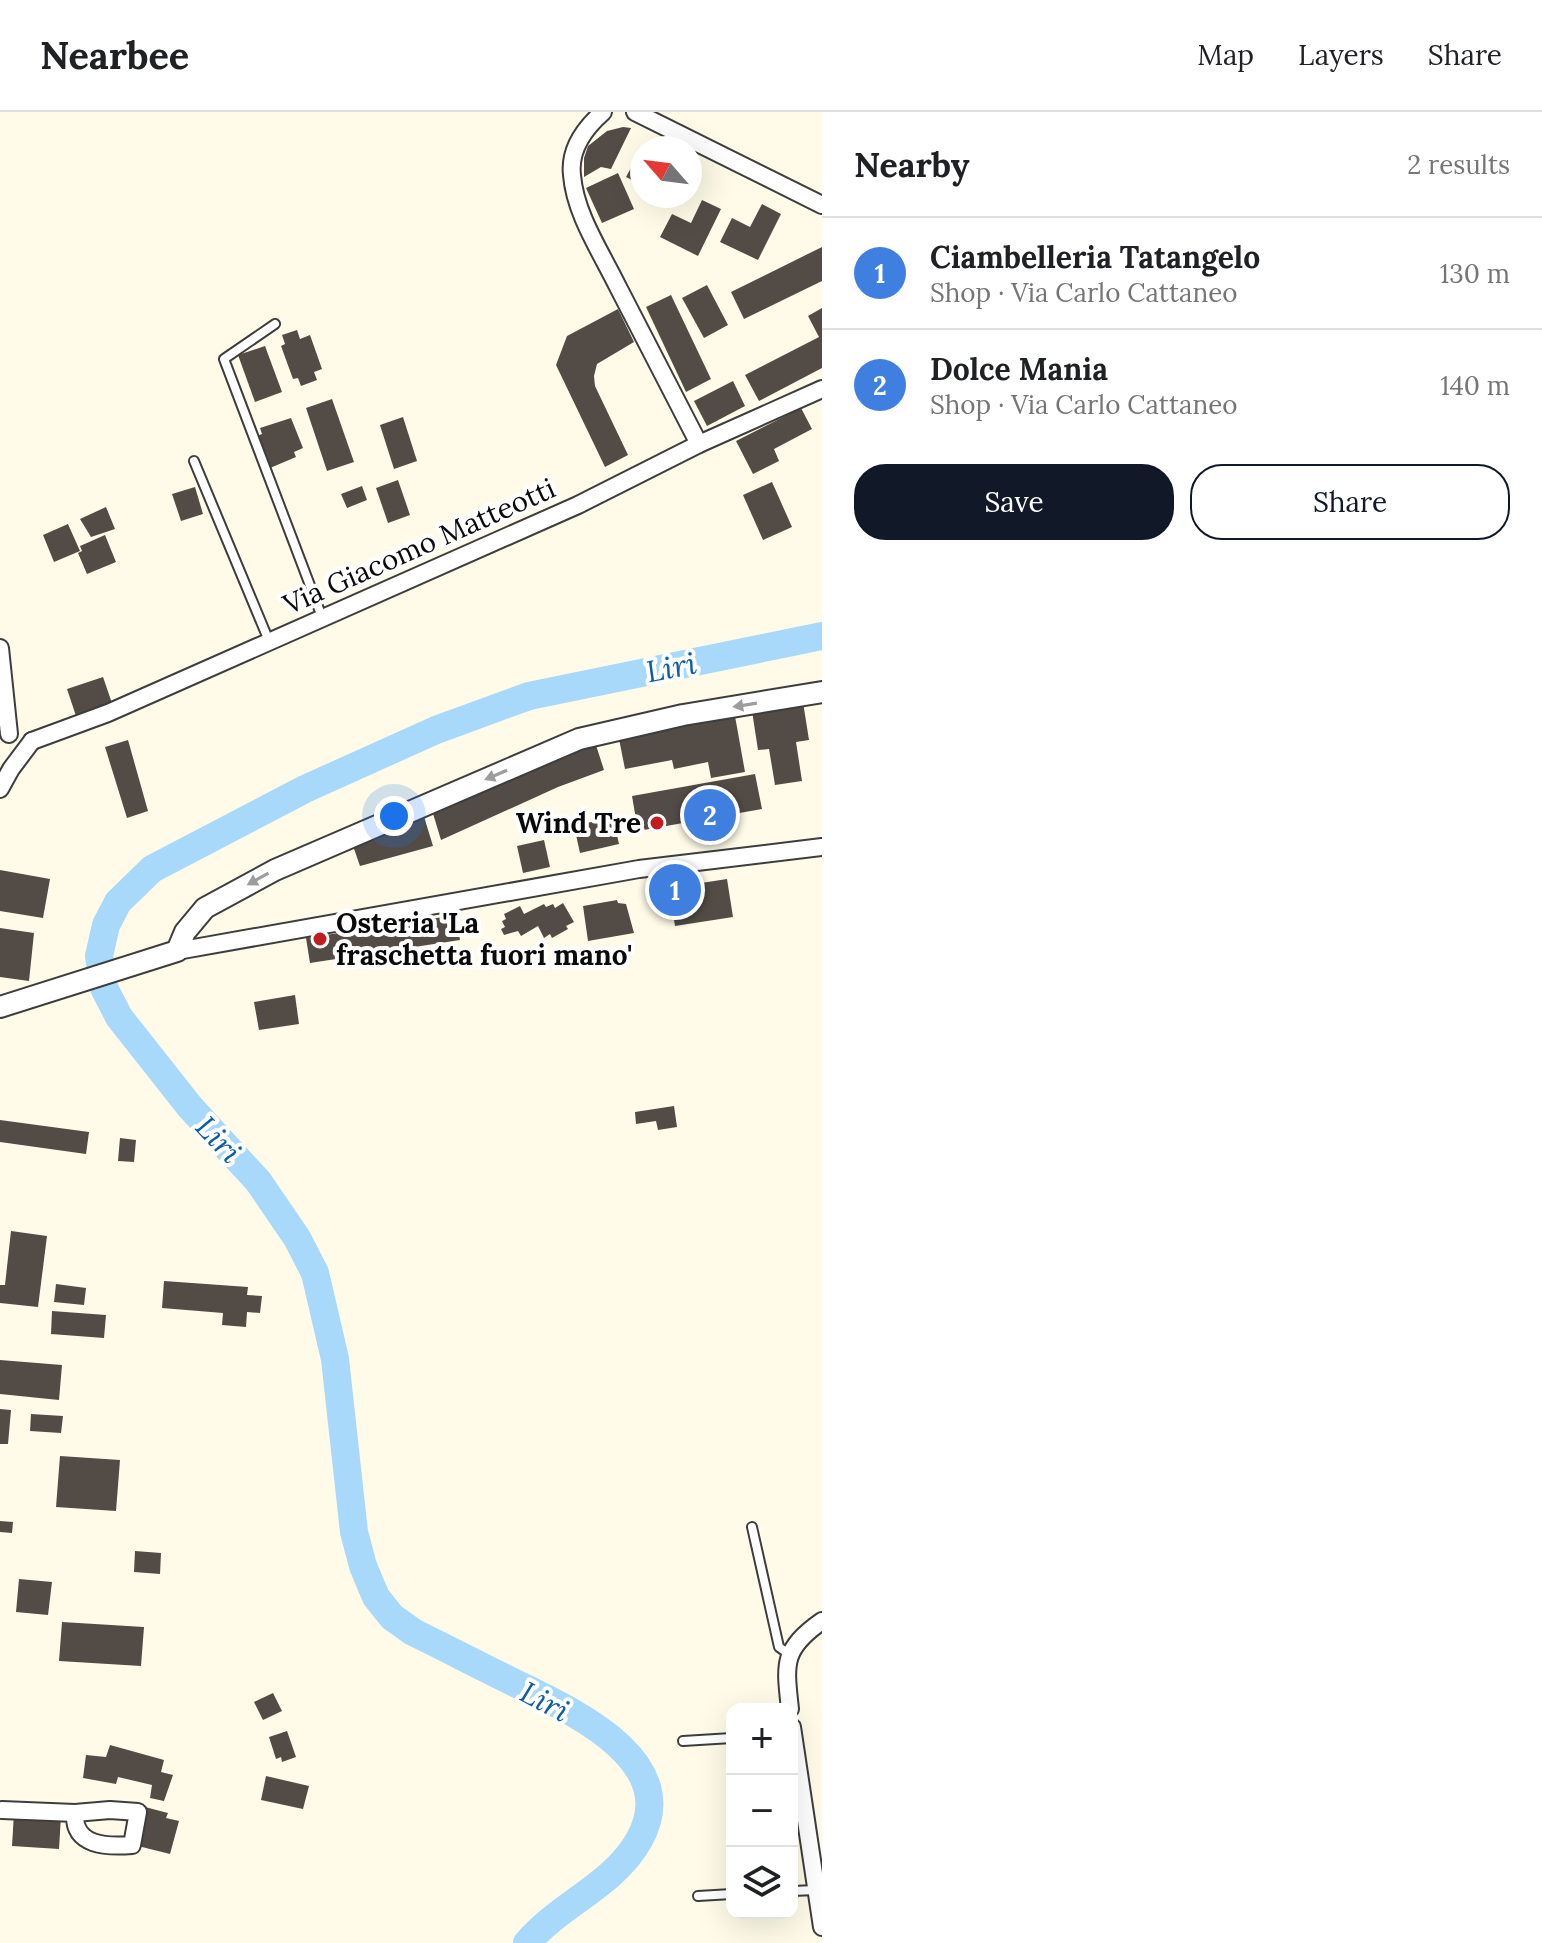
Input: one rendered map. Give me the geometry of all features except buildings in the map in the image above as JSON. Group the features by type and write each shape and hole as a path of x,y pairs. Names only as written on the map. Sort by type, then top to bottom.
{"street":[{"path":"603,112 589,125 572,158 571,174 576,193 600,251 699,444"},
{"path":"635,112 822,205"},
{"name":"Via Giacomo Matteotti","path":"32,741 108,713 578,505 699,444 822,389"},
{"path":"0,648 4,733 32,741 0,789"},
{"path":"169,954 205,908 275,870 579,739 683,715 822,692"},
{"path":"0,1007 169,954 639,869 822,847"},
{"path":"789,1703 786,1667 789,1654 798,1640 822,1621"},
{"path":"798,1770 822,1927"},
{"path":"2,1810 75,1813"}],"lane":[{"path":"275,324 224,359 322,617"},
{"path":"194,461 269,641"},
{"path":"752,1527 779,1647 789,1654"},
{"path":"683,1741 726,1738"},
{"path":"798,1891 817,1890"},
{"path":"698,1896 726,1894"}],"waterway":[{"name":"Liri","path":"527,1943 540,1929 616,1870 628,1856 639,1840 649,1811 646,1785 633,1761 588,1722 413,1632 392,1617 376,1597 354,1532 335,1359 315,1273 297,1238 258,1181 190,1107 119,1017 104,988 99,956 106,925 118,902 152,869 305,789 436,730 529,696 822,636"}],"place":[{"name":"Dolce Mania","path":"710,815"},
{"name":"Wind Tre","path":"657,823"},
{"name":"Ciambelleria Tatangelo","path":"675,890"},
{"name":"Osteria 'La fraschetta fuori mano'","path":"320,939"}]}
